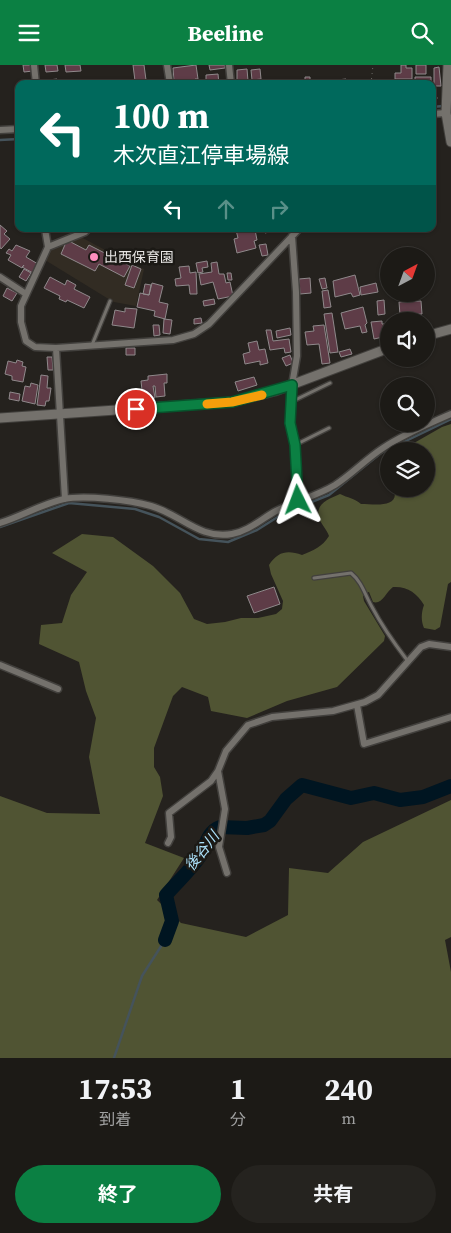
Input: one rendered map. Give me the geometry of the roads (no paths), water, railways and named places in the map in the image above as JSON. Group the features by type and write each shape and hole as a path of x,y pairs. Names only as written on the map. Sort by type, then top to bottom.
{"main road":[{"path":"448,65 449,97 446,113 451,143"},
{"path":"435,333 451,329"},
{"path":"0,418 232,402 292,385 380,351"}],"street":[{"path":"34,65 36,80"},
{"path":"168,65 170,80"},
{"path":"229,65 231,80"},
{"path":"436,114 446,113"},
{"path":"0,130 15,129"},
{"path":"46,232 48,247 21,306 21,322 26,341 35,347 56,348 173,340 194,334 208,324 296,232"},
{"path":"48,247 85,232"},
{"path":"292,236 296,292 297,356 292,385 290,423 295,445 298,500"},
{"path":"0,277 26,294"},
{"path":"56,348 65,499"},
{"path":"0,523 65,499 80,498 142,504 153,507 195,529 207,533 232,534 246,529 298,500 335,485 383,447 451,414"},
{"path":"168,843 171,837 169,813 211,781 218,771 226,751 242,729 254,722 272,717 333,711 357,705 378,695 416,651 426,645 451,647"},
{"path":"0,665 58,689"},
{"path":"357,705 364,744 451,717"},
{"path":"218,771 225,809 219,847 227,873"}],"lane":[{"path":"92,346 110,301"},
{"path":"291,402 330,383"},
{"path":"295,445 329,428"},
{"path":"314,578 351,573 357,578 388,634 408,661"}],"waterway":[{"path":"436,107 443,106"},
{"path":"0,140 15,139"},
{"path":"0,527 69,503 135,509 159,517 199,539 228,542 257,530 284,513 329,495 381,453 451,419"},
{"name":"後谷川","path":"165,940 172,921 166,895 196,861 212,832 216,829 220,827 247,828 264,825 270,821 286,799 302,785 351,798 374,793 400,800 423,797 451,786"},
{"path":"114,1058 142,976 165,940"}],"place":[{"name":"出西保育園","path":"94,257"}]}
